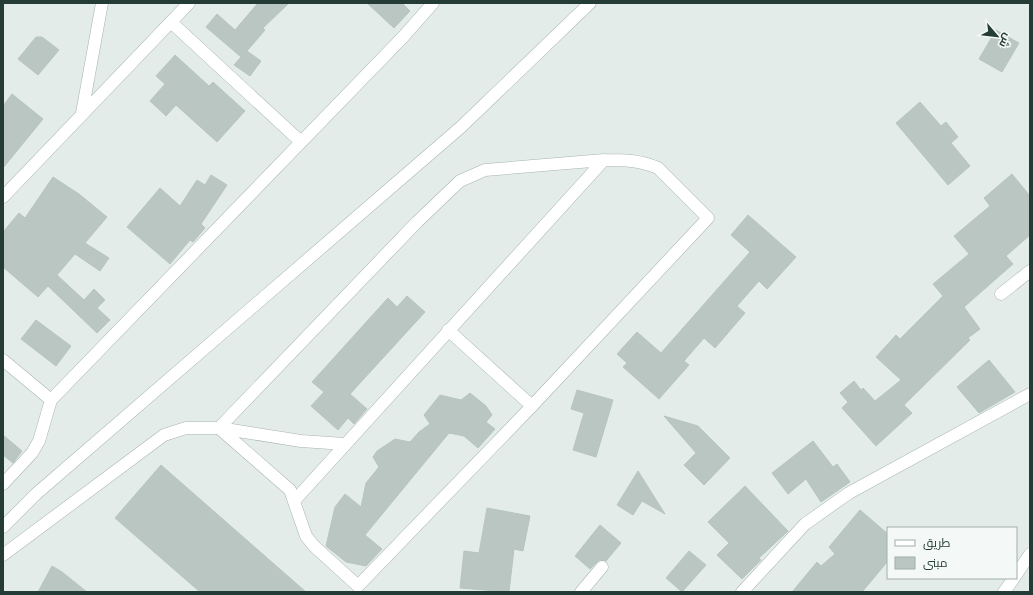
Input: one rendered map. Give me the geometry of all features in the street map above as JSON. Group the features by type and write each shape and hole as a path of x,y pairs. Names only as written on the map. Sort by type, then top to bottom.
{"street":[{"path":"82,113 102,3"},
{"path":"3,197 189,3"},
{"path":"3,484 32,453 39,441 51,400 301,142 433,3"},
{"path":"3,527 36,494 461,127 590,3"},
{"path":"172,22 301,142"},
{"path":"295,500 604,160"},
{"path":"604,160 629,160 648,164 658,168 708,218 532,406 358,586 306,536 295,500 290,490 219,428 417,222 460,181 485,170 604,160"},
{"path":"1001,294 1030,271"},
{"path":"448,330 532,406"},
{"path":"3,360 51,400"},
{"path":"742,592 800,529 823,511 849,494 1030,394"},
{"path":"3,555 164,435 186,428 219,428 301,441 345,444"},
{"path":"1017,574 1030,554"},
{"path":"581,592 602,567"},
{"path":"1004,592 1013,579"}],"building":[{"path":"258,3 289,3 263,28 265,30 247,51 261,61 250,76 234,65 241,57 206,27 217,14 235,30"},
{"path":"367,3 402,3 410,11 394,28"},
{"path":"996,30 1019,43 1002,72 979,59"},
{"path":"36,37 42,37 59,50 38,75 18,59"},
{"path":"175,55 209,86 213,82 245,111 217,142 176,105 166,116 150,101 165,84 156,76"},
{"path":"12,94 43,119 3,168 3,106"},
{"path":"920,102 941,126 946,122 958,137 951,143 970,166 948,185 896,123"},
{"path":"1012,174 1030,196 1030,235 1006,256 1013,264 964,307 980,329 968,338 970,340 904,405 912,413 876,446 842,408 848,402 840,393 854,381 861,390 863,388 875,401 901,380 876,357 896,335 900,339 943,296 933,284 969,254 954,236 990,206 984,198"},
{"path":"211,175 227,185 201,224 205,228 193,242 190,240 170,264 127,227 160,188 180,206 197,180 205,185"},
{"path":"53,177 79,194 107,217 85,243 109,258 100,271 75,254 57,275 84,300 94,289 105,300 97,308 110,320 97,333 48,286 38,297 3,267 3,232 19,213 25,218"},
{"path":"748,215 796,257 767,289 759,281 737,306 745,313 715,348 704,338 684,361 689,365 659,399 623,367 627,363 617,354 637,332 661,353 750,252 731,235"},
{"path":"407,296 425,312 350,394 367,409 354,424 348,418 338,430 311,406 324,392 312,382 388,298 397,307"},
{"path":"36,320 71,346 56,366 21,339"},
{"path":"989,360 1015,392 979,413 957,387"},
{"path":"577,390 613,400 596,457 573,450 584,413 571,409"},
{"path":"470,393 486,406 492,415 486,422 495,429 478,448 464,436 449,433 365,535 382,549 366,566 346,562 326,546 335,507 345,494 361,507 366,483 379,467 373,457 377,451 395,439 410,442 419,432 430,424 424,415 440,395 461,400"},
{"path":"664,416 698,426 730,458 704,485 684,465 696,453"},
{"path":"3,435 22,451 13,463 3,455"},
{"path":"813,441 833,467 837,464 850,482 821,502 806,479 788,494 772,473"},
{"path":"161,465 306,592 200,592 115,518"},
{"path":"638,471 665,514 642,501 633,515 617,505"},
{"path":"745,486 788,531 759,558 761,560 742,579 717,555 729,543 708,522"},
{"path":"487,508 530,516 523,551 514,549 509,592 460,588 464,551 479,553"},
{"path":"860,510 887,533 887,562 862,592 792,592 817,562 821,566 835,554 829,547"},
{"path":"600,525 621,543 606,561 599,560 590,569 575,556"},
{"path":"689,551 706,565 682,592 666,578"},
{"path":"52,566 62,572 87,592 38,592"}]}
